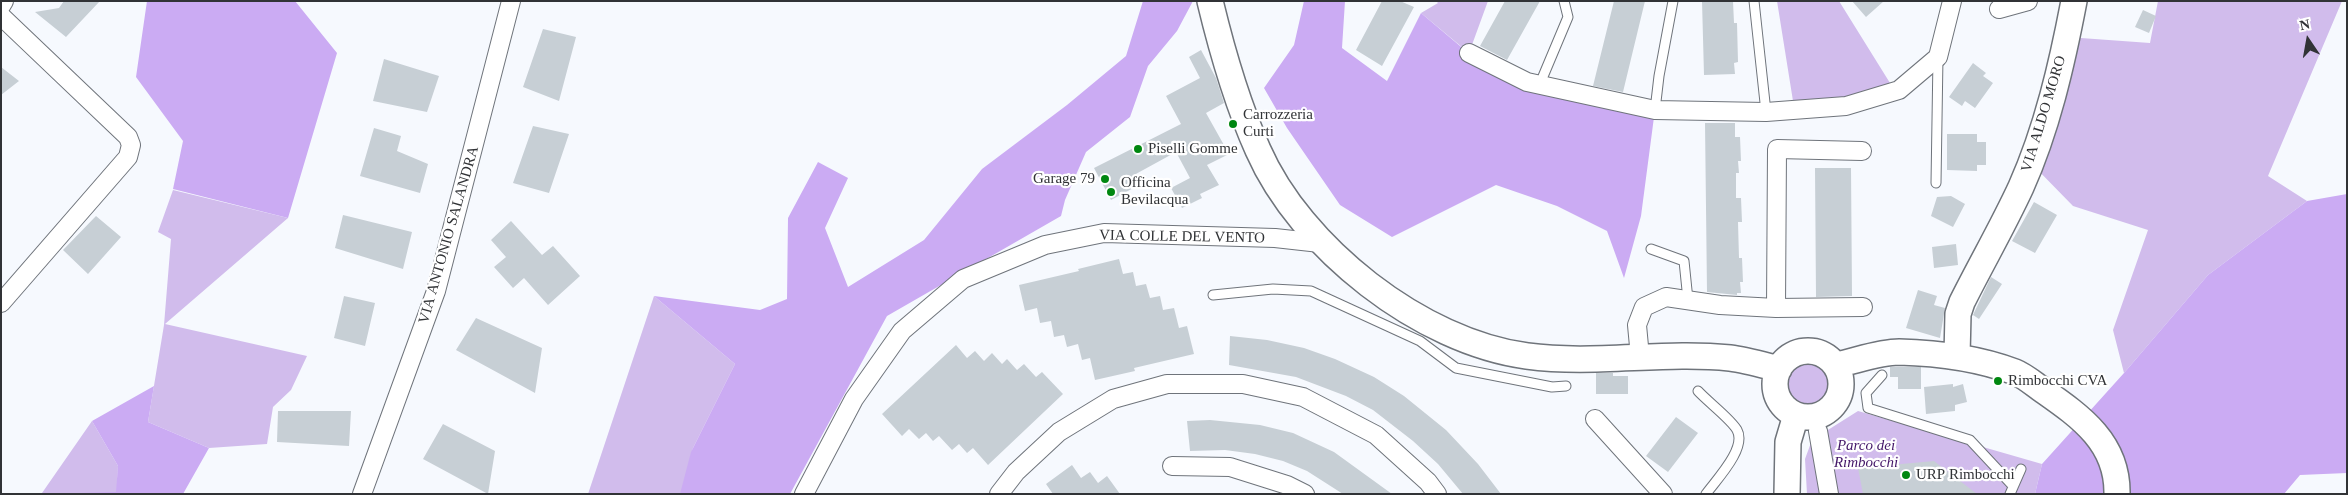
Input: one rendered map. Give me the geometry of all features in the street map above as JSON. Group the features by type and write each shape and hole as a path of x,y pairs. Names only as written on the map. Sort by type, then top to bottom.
{"main road":[{"path":"1210,1 1220,42 1258,151 1281,193 1320,243 1372,287 1411,314 1466,340 1527,356 1730,358 1779,369"},
{"name":"VIA ALDO MORO","path":"1957,356 1958,314 1962,302 2021,187 2042,129 2067,38 2074,1"},
{"path":"1807,351 1823,355 1836,365 1841,385 1839,395 1826,412 1817,416 1796,415 1786,409 1779,401 1775,379 1779,369 1786,360 1796,353 1807,351"},
{"path":"1836,365 1897,352 1957,356 2017,372 2094,429 2110,456 2117,480 2117,494"},
{"path":"1787,494 1788,442 1796,415"}],"street":[{"path":"1,6 4,1"},
{"name":"VIA ANTONIO SALANDRA","path":"362,494 436,291 511,1"},
{"path":"1470,53 1527,82 1539,86 1655,110 1766,112 1846,106 1899,90 1938,56 1952,1"},
{"path":"1999,8 2028,1"},
{"path":"1,16 128,137 131,145 128,157 1,303"},
{"path":"1776,308 1777,149 1862,151"},
{"name":"VIA COLLE DEL VENTO","path":"804,494 854,399 902,331 963,279 1045,246 1104,233 1275,238 1320,243"},
{"path":"1640,357 1637,326 1644,307 1666,297 1720,305 1776,308 1863,307"},
{"path":"999,494 1016,472 1058,432 1112,400 1167,384 1243,384 1303,397 1376,436 1428,482 1437,494"},
{"path":"1595,419 1663,494"},
{"path":"1818,430 1829,494"},
{"path":"1172,466 1230,467 1287,485 1305,494"}],"lane":[{"path":"1539,86 1568,17 1564,1"},
{"path":"1655,110 1658,76 1673,1"},
{"path":"1754,1 1766,112"},
{"path":"1936,183 1938,56"},
{"path":"1651,249 1684,261 1688,300"},
{"path":"1213,295 1273,289 1311,291 1420,341 1456,368 1552,387 1566,386"},
{"path":"1882,374 1866,393 1868,408 1970,440 2012,490 2021,469"},
{"path":"1698,392 1737,429 1740,440 1736,453 1706,494"}],"green space":[{"path":"1436,1 1488,1 1469,53 1421,13 1438,3"},
{"path":"1777,1 1839,1 1890,83 1844,100 1793,101"},
{"path":"2158,1 2342,1 2268,176 2307,201 2208,275 2124,373 2113,330 2148,230 2073,206 2030,162 2067,37 2150,43"},
{"path":"173,190 288,218 165,324 307,356 291,390 273,407 267,444 209,448 148,422 164,325 171,239 158,232"},
{"path":"654,296 735,364 693,448 681,494 588,494"},
{"path":"1808,361 1821,365 1827,371 1831,384 1827,397 1821,403 1808,407 1795,403 1789,397 1785,384 1789,371 1795,365"},
{"name":"Parco dei Rimbocchi","path":"1858,411 2042,464 2035,494 1807,494 1805,459 1812,440"},
{"path":"92,421 118,466 117,493 42,493"}],"shaded area":[{"path":"147,1 295,1 337,53 288,218 173,189 183,141 136,77"},
{"path":"1143,1 1193,1 1177,31 1148,66 1130,117 1086,152 1065,200 1061,216 887,316 790,494 680,494 691,452 735,364 654,296 760,310 787,299 788,218 818,162 848,178 825,228 848,287 924,240 982,169 1067,105 1126,56"},
{"path":"1304,1 1345,1 1342,48 1387,81 1421,13 1466,51 1468,62 1654,117 1641,216 1624,278 1607,231 1557,206 1496,185 1392,237 1340,205 1287,128 1264,88 1294,45"},
{"path":"2347,194 2347,473 2300,475 2284,494 2035,494 2042,464 2124,373 2208,275 2307,201"},
{"path":"154,386 148,422 209,448 183,494 42,494 116,492 118,466 92,421"}],"building":[{"path":"64,1 100,1 66,37 35,12 59,8"},
{"path":"1382,1 1400,1 1414,7 1382,66 1356,50"},
{"path":"1505,1 1540,1 1507,60 1480,46"},
{"path":"1614,1 1645,1 1623,92 1593,86"},
{"path":"1702,1 1733,1 1734,23 1737,23 1738,62 1734,63 1735,74 1704,75"},
{"path":"1852,1 1884,1 1866,17"},
{"path":"2143,10 2156,16 2149,33 2135,27"},
{"path":"543,29 576,37 559,101 523,87"},
{"path":"1201,50 1216,78 1224,103 1206,113 1229,154 1207,165 1219,185 1200,194 1202,198 1182,208 1171,188 1190,178 1176,152 1134,175 1139,185 1111,200 1094,168 1181,124 1166,96 1200,78 1189,57"},
{"path":"384,59 439,76 427,112 373,101"},
{"path":"1973,63 1986,73 1983,76 1993,83 1975,108 1965,101 1962,106 1949,97"},
{"path":"1,67 19,81 1,95"},
{"path":"1705,123 1735,123 1735,137 1740,137 1741,161 1738,161 1739,173 1736,173 1736,198 1741,198 1742,222 1738,222 1739,258 1742,258 1743,282 1740,282 1741,293 1737,293 1737,295 1707,292"},
{"path":"533,126 569,134 549,193 513,183"},
{"path":"374,128 401,136 397,151 428,164 420,193 360,176"},
{"path":"1947,134 1977,134 1977,142 1986,142 1986,165 1977,165 1977,171 1947,170"},
{"path":"1815,168 1851,168 1852,296 1816,297"},
{"path":"1951,196 1965,204 1953,227 1931,216 1937,197"},
{"path":"2034,202 2057,215 2035,253 2012,241"},
{"path":"343,215 412,232 403,269 335,248"},
{"path":"96,216 121,237 88,274 63,250"},
{"path":"511,221 542,255 553,246 580,276 548,305 524,278 513,288 494,267 506,257 491,240"},
{"path":"1956,244 1958,265 1934,268 1932,247"},
{"path":"1119,259 1123,274 1133,272 1136,286 1146,284 1150,298 1160,296 1163,310 1174,308 1179,328 1187,326 1194,354 1134,368 1135,371 1095,380 1090,358 1082,360 1078,344 1067,347 1064,335 1054,337 1051,321 1040,323 1037,308 1025,311 1019,285 1079,271 1078,269"},
{"path":"1991,277 2002,284 1979,319 1973,315"},
{"path":"1918,290 1937,296 1934,305 1945,308 1940,338 1906,328"},
{"path":"344,296 375,303 365,346 334,338"},
{"path":"476,318 542,348 535,393 456,350"},
{"path":"1230,336 1267,340 1304,348 1335,359 1374,377 1404,396 1446,430 1478,464 1501,494 1463,494 1438,464 1413,441 1373,410 1346,396 1296,377 1229,365"},
{"path":"956,345 967,358 975,351 984,361 992,353 1002,364 1007,359 1017,370 1024,364 1036,377 1042,372 1063,394 988,465 973,448 967,453 959,444 952,450 939,436 933,441 926,433 919,439 909,429 902,436 882,414"},
{"path":"1890,367 1921,367 1921,389 1898,389 1898,377 1890,377"},
{"path":"1596,373 1613,373 1613,376 1628,376 1628,394 1596,394"},
{"path":"1953,384 1953,387 1963,384 1967,402 1955,405 1955,411 1926,414 1924,387"},
{"path":"278,411 351,411 349,446 277,442"},
{"path":"1676,417 1698,433 1668,472 1646,456"},
{"path":"1210,420 1260,425 1293,433 1334,452 1392,494 1343,494 1307,471 1283,461 1255,454 1225,450 1190,451 1187,421"},
{"path":"443,424 495,451 488,494 423,459"},
{"name":"URP Rimbocchi","path":"1934,461 1977,494 1863,494 1858,468"},
{"path":"1072,465 1081,478 1090,472 1098,483 1107,476 1120,494 1053,494 1046,484"}],"place":[{"name":"Carrozzeria Curti","path":"1233,124"},
{"name":"Piselli Gomme","path":"1138,149"},
{"name":"Garage 79","path":"1105,179"},
{"name":"Officina Bevilacqua","path":"1111,192"},
{"name":"Rimbocchi CVA","path":"1998,381"},
{"name":"URP Rimbocchi","path":"1906,475"}]}
